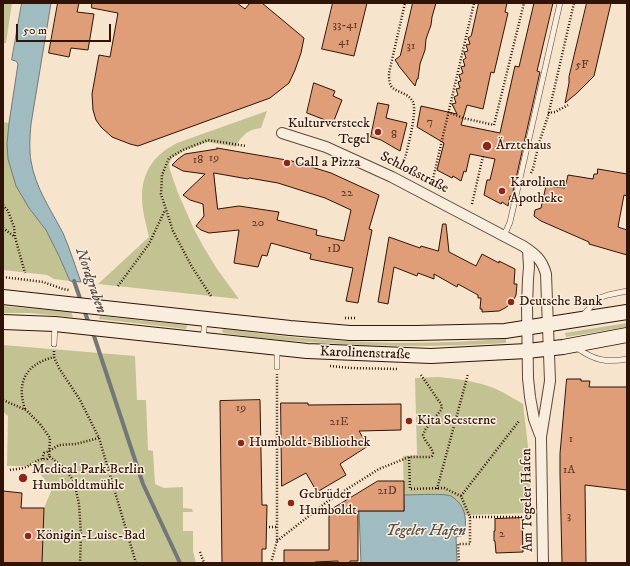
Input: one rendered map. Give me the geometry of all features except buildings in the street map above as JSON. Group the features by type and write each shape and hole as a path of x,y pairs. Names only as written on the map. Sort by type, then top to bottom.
{"main road":[{"name":"Karolinenstraße","path":"3,296 290,328 350,333 505,331 627,312"},
{"name":"Karolinenstraße","path":"3,322 55,324 307,351 431,356 549,349 627,336"}],"street":[{"name":"Schloßstraße","path":"282,133 326,147 400,180 504,236 538,257 546,274 548,324"},
{"path":"527,351 528,250"},
{"name":"Am Tegeler Hafen","path":"543,563 540,437 550,382 548,324"},
{"name":"Am Tegeler Hafen","path":"527,351 530,397 534,419 540,437"}],"lane":[{"path":"504,236 510,222 560,3"},
{"path":"579,319 599,298 608,294 627,291"},
{"path":"202,340 205,318"},
{"path":"54,344 55,324"},
{"path":"573,345 587,355 599,360 627,360"},
{"path":"277,348 277,367"}],"path":[{"path":"400,180 412,124 414,103 409,97 391,86 389,73 405,3"},
{"path":"432,183 474,3"},
{"path":"448,112 463,118 494,125 524,3"},
{"path":"531,174 548,113 574,3"},
{"path":"548,113 555,112 568,105"},
{"path":"211,296 192,267 173,231 161,194 162,175 169,158 183,150 208,140 246,146"},
{"path":"472,204 483,156"},
{"path":"3,205 8,211 14,226 15,237 26,273"},
{"path":"118,286 149,244 165,210"},
{"path":"3,228 15,237"},
{"path":"3,277 43,282 63,289"},
{"path":"341,318 361,319"},
{"path":"54,344 54,357 59,368 80,400 99,438 136,563"},
{"path":"26,410 22,400 21,386 26,374 35,365 54,357"},
{"path":"271,563 277,541 277,367"},
{"path":"437,489 468,374"},
{"path":"277,541 328,501 379,470 409,457 432,456 434,453 423,435 442,407 421,375"},
{"path":"3,400 26,410 40,424 50,438 49,456"},
{"path":"461,496 519,421"},
{"path":"43,459 44,453 59,445 76,444 99,438"},
{"path":"10,470 26,467 36,461 47,459 49,456"},
{"path":"49,456 64,467 74,481 79,504 81,535 80,563"},
{"path":"409,457 410,489 444,488 461,496 470,517 470,544 458,544 459,563"},
{"path":"470,517 528,516"},
{"path":"266,527 277,527"},
{"path":"200,552 204,563"}],"shaded area":[{"path":"3,3 12,3 6,43 3,43"},
{"path":"267,111 261,128 246,134 236,147 208,142 185,150 172,158 169,164 178,193 193,227 217,269 239,299 98,284 149,237 144,217 142,197 144,179 151,164 156,158 169,147 177,143"},
{"path":"3,122 9,123 7,144 29,208 46,230 70,281 54,279 47,275 3,270"},
{"path":"3,306 71,312 73,317 28,313 3,313"},
{"path":"100,316 186,325 187,327 186,329 99,319"},
{"path":"627,323 627,327 566,337 565,333"},
{"path":"224,329 299,338 385,343 425,343 506,339 506,343 415,346 346,344 298,341 223,333 222,330"},
{"path":"3,345 135,356 137,400 146,400 148,450 153,451 155,484 164,488 183,487 183,508 192,509 193,512 183,512 183,531 193,531 193,551 196,563 42,563 44,508 52,489 34,466 7,466 8,416 3,412"},
{"path":"438,377 489,386 503,392 523,404 530,463 531,513 465,515 459,504 448,497 433,494 404,495 403,456 417,455 415,378"}],"water":[{"path":"22,3 51,3 31,124 30,156 36,180 63,233 81,282 70,281 46,230 29,208 16,186 8,159 7,144 9,123 18,64 16,61 12,60"},
{"name":"Tegeler Hafen","path":"404,495 447,495 454,498 460,504 465,516 465,535 456,537 457,563 361,563 359,511 404,511"}],"waterway":[{"name":"Nordgraben","path":"74,281 89,324"},
{"name":"Nordgraben","path":"92,330 143,484 180,563"}],"place":[{"name":"Kulturversteck Tegel","path":"378,132"},
{"name":"Ärztehaus","path":"487,146"},
{"name":"Call a Pizza","path":"287,163"},
{"name":"Karolinen Apotheke","path":"502,191"},
{"name":"Deutsche Bank","path":"511,302"},
{"name":"Kita Seesterne","path":"409,421"},
{"name":"Humboldt-Bibliothek","path":"241,443"},
{"name":"Medical Park Berlin Humboldtmühle","path":"23,478"},
{"name":"Gebrüder Humboldt","path":"291,503"},
{"name":"Königin-Luise-Bad","path":"28,536"}]}
